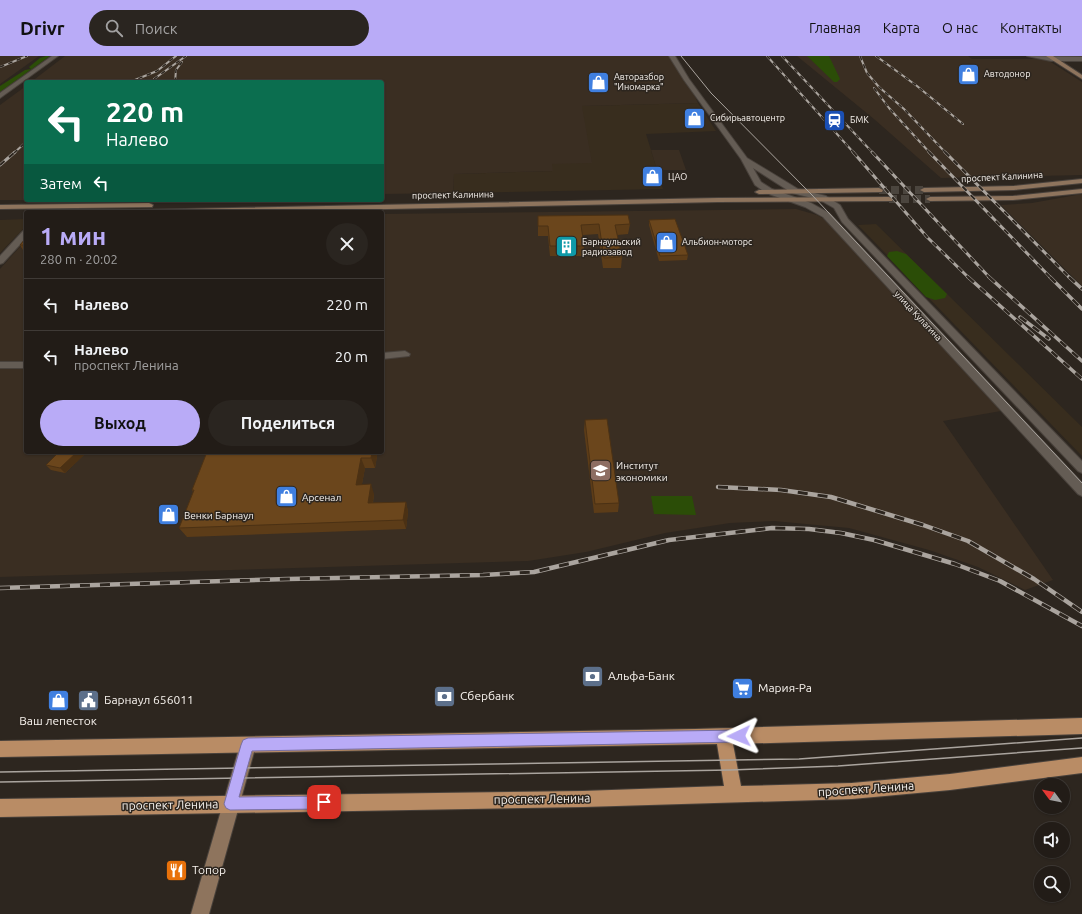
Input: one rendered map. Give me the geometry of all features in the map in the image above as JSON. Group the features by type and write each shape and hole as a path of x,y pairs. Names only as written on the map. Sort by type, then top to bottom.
{"main road":[{"path":"1050,57 1082,77"},
{"name":"проспект Калинина","path":"924,190 1014,188 1082,181"},
{"path":"781,182 781,193"},
{"name":"проспект Калинина","path":"216,210 769,196 879,190"},
{"name":"проспект Калинина","path":"930,199 1013,198 1082,191"},
{"name":"проспект Калинина","path":"384,200 769,196 781,193"},
{"path":"793,195 819,199 889,199"},
{"path":"0,208 48,209 305,202"},
{"path":"0,214 24,213"},
{"path":"0,749 724,736 1082,726"},
{"path":"724,736 734,795"},
{"path":"200,914 248,745"},
{"name":"проспект Ленина","path":"0,808 734,795 852,791 950,782 1082,765"}],"street":[{"path":"0,96 55,56"},
{"name":"улица Кулагина","path":"672,56 686,79 744,159 758,183 769,196"},
{"path":"1030,56 1082,59"},
{"name":"улица Кулагина","path":"744,159 781,182 793,195 808,206 826,215 1082,491"},
{"name":"улица Кулагина","path":"781,193 793,195"},
{"name":"улица Кулагина","path":"819,199 836,207 845,220 1082,468"},
{"path":"0,261 24,235"},
{"path":"384,356 405,354"},
{"path":"0,366 24,365"},
{"path":"1025,430 1042,427"}],"shaded area":[{"path":"0,56 39,56 0,84"},
{"path":"65,56 676,56 698,103 582,106 592,163 552,164 553,171 454,174 453,193 384,194 384,80 34,80"},
{"path":"797,56 968,56 972,59 1046,59 1082,82 1082,175 941,178 874,119"},
{"path":"24,87 24,200 0,200 0,105"},
{"path":"698,103 716,131 646,134 663,189 453,193 454,174 552,171 552,164 581,106"},
{"path":"651,150 679,150 686,170 657,170"},
{"path":"1082,194 1082,286 1001,205 1032,203"},
{"path":"796,209 817,215 824,219 901,300 1001,411 943,421 1053,580 1025,590 978,567 929,550 849,528 774,521 730,523 665,533 586,552 528,561 0,577 0,269 24,242 24,454 384,454 384,214"},
{"path":"24,219 24,228 0,253 0,220"},
{"path":"876,224 1082,427 1082,456 858,225"}],"green space":[{"path":"50,56 0,92 0,86 25,70 31,69 29,67 40,58"},
{"path":"807,56 829,56 840,79 837,82 834,82"},
{"path":"897,251 906,254 947,294 945,298 935,300 926,297 887,256 889,252"},
{"path":"651,496 692,496 696,515 654,514"}],"building":[{"path":"628,215 630,224 615,225 622,257 604,258 599,224 581,225 584,246 550,246 548,226 538,226 538,216"},
{"name":"Альбион-моторс","path":"675,219 688,255 660,256 649,220"},
{"name":"Институт экономики","path":"607,419 619,503 595,504 585,420"},
{"path":"57,454 75,454 60,468 46,465"},
{"name":"Арсенал","path":"206,454 372,454 371,458 361,458 356,485 371,484 368,503 406,502 403,520 179,528 194,490 192,490"}],"tunnel":[{"path":"879,190 924,190"},
{"path":"889,199 930,199"}],"tram line":[{"path":"681,56 711,93 812,195 1082,483"},
{"path":"0,772 799,759 1082,738"},
{"path":"0,782 730,770 838,766 1082,748"}],"railway":[{"path":"0,67 27,56"},
{"path":"135,80 157,71 176,56"},
{"path":"154,79 186,56"},
{"path":"767,56 854,153"},
{"path":"782,56 873,153"},
{"path":"860,56 867,73 879,87 904,109 946,153"},
{"path":"876,56 917,86 963,124"},
{"path":"175,80 176,70 182,62"},
{"path":"874,88 889,108 930,153"},
{"path":"14,153 24,144"},
{"path":"0,165 15,152"},
{"path":"853,152 927,237 969,278"},
{"path":"872,152 989,277"},
{"path":"929,152 1051,278"},
{"path":"945,152 1069,277"},
{"path":"968,277 1082,379"},
{"path":"989,277 1082,361"},
{"path":"1069,277 1082,289"},
{"path":"1051,278 1082,309"},
{"path":"1020,317 1049,339"},
{"path":"718,487 781,490 831,497 923,525 968,541 1034,579 1082,612"},
{"path":"0,588 288,579 483,575 534,572 669,540 772,528 809,529 841,533 874,540 955,564 1000,581 1082,626"}],"place":[{"name":"Автодонор","path":"968,74"},
{"name":"Авторазбор \"Иномарка\"","path":"598,82"},
{"name":"Сибирьавтоцентр","path":"695,118"},
{"name":"БМК","path":"834,120"},
{"name":"ЦАО","path":"652,177"},
{"name":"Альбион-моторс","path":"667,242"},
{"name":"Барнаульский радиозавод","path":"566,247"},
{"name":"Институт экономики","path":"600,471"},
{"name":"Арсенал","path":"287,497"},
{"name":"Венки Барнаул","path":"168,515"},
{"name":"Альфа-Банк","path":"593,676"},
{"name":"Мария-Ра","path":"743,688"},
{"name":"Сбербанк","path":"445,696"},
{"name":"Ваш лепесток","path":"58,700"},
{"name":"Барнаул 656011","path":"88,700"},
{"name":"Топор","path":"176,870"}],"route":[{"path":"324,802 230,804 248,745 739,736"}]}
